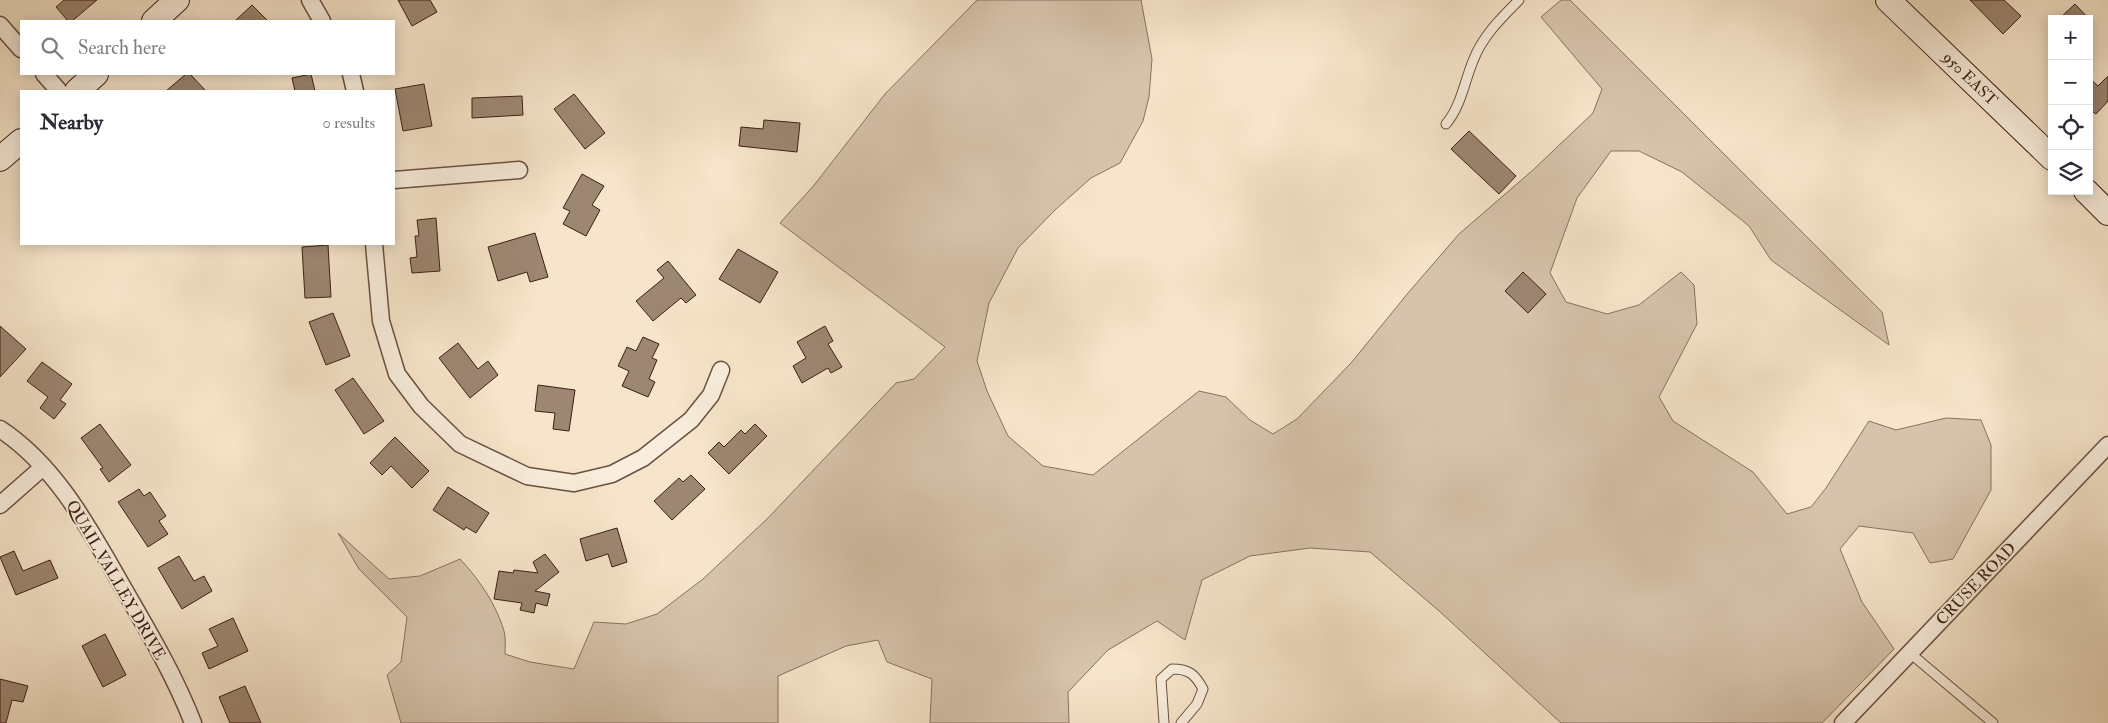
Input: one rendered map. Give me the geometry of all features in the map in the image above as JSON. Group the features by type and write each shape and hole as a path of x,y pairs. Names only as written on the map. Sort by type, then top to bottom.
{"street":[{"path":"155,20 177,0"},
{"path":"310,0 321,20"},
{"name":"950 EAST","path":"1888,0 2048,154"},
{"path":"0,25 20,48"},
{"path":"45,75 59,90"},
{"path":"78,90 95,75"},
{"path":"351,75 355,90"},
{"path":"0,159 20,142"},
{"path":"395,180 519,170"},
{"path":"2090,195 2108,213"},
{"path":"374,245 381,321 397,374 421,406 460,444 527,476 574,483 612,474 643,458 691,420 711,395 721,370"},
{"name":"QUAIL VALLEY DRIVE","path":"0,429 43,467 80,513 152,636 186,721"},
{"name":"CRUSE ROAD","path":"1843,723 2108,445"},
{"path":"0,505 43,467"}],"lane":[{"path":"1446,124 1454,114 1473,60 1485,37 1519,0"},
{"path":"1910,653 1993,723"},
{"path":"1164,723 1161,679 1172,669 1187,669 1196,676 1203,689 1197,704 1181,723"}],"shaded area":[{"path":"977,0 1141,0 1152,59 1149,97 1143,121 1120,163 1091,178 1055,210 1018,248 989,303 977,361 987,391 1008,436 1043,466 1093,475 1199,391 1226,397 1250,420 1273,434 1297,419 1351,363 1459,234 1533,170 1593,113 1602,89 1541,17 1561,0 1570,0 1882,312 1889,345 1771,260 1749,226 1682,172 1639,151 1611,151 1577,198 1550,273 1566,302 1607,314 1639,305 1681,272 1694,285 1697,324 1659,397 1673,421 1753,472 1787,514 1811,507 1826,488 1869,421 1896,430 1946,418 1981,420 1991,445 1991,490 1953,559 1930,563 1913,533 1859,526 1840,549 1862,602 1894,649 1822,723 1561,723 1438,610 1370,552 1310,548 1250,556 1202,580 1185,640 1157,621 1108,650 1068,692 1069,723 930,723 932,679 887,662 878,640 846,646 778,676 778,723 401,723 387,675 401,662 407,617 359,569 338,533 389,579 420,576 460,559 480,583 501,621 505,634 505,654 530,662 574,669 594,622 626,624 657,614 703,579 767,519 896,383 914,379 945,347 780,223 815,184 885,94"}],"building":[{"path":"64,0 97,0 73,20 67,20 56,7"},
{"path":"398,0 430,0 437,12 412,26"},
{"path":"1970,0 2004,0 2021,16 2003,34"},
{"path":"2075,4 2085,15 2063,15"},
{"path":"252,5 267,20 236,20"},
{"path":"185,75 191,75 205,90 167,90"},
{"path":"311,75 315,90 295,90 292,78"},
{"path":"2108,76 2108,101 2096,114 2093,112 2093,82 2098,86"},
{"path":"424,84 432,126 403,131 395,89"},
{"path":"574,94 605,133 585,149 554,109"},
{"path":"522,96 523,115 472,118 472,98"},
{"path":"764,120 800,123 797,152 739,146 741,127 763,129"},
{"path":"1469,131 1516,176 1499,194 1451,149"},
{"path":"582,174 604,186 592,205 600,210 586,236 563,224 570,211 563,208"},
{"path":"436,218 440,271 412,273 410,258 417,257 415,236 419,236 417,220"},
{"path":"535,233 548,277 530,282 527,272 498,281 488,247"},
{"path":"328,245 331,297 305,298 302,247"},
{"path":"738,249 778,272 760,303 719,279"},
{"path":"668,261 696,295 686,303 681,298 653,321 636,301 664,278 657,270"},
{"path":"1523,272 1546,294 1528,313 1505,291"},
{"path":"333,313 350,356 326,365 309,322"},
{"path":"0,326 26,349 0,377"},
{"path":"825,326 833,341 828,344 842,367 831,373 828,368 802,383 793,366 806,358 797,342"},
{"path":"643,337 659,344 652,358 657,360 649,379 655,382 648,397 622,386 629,371 618,366 627,347 636,351"},
{"path":"458,343 478,369 488,361 498,375 470,398 439,358"},
{"path":"42,362 72,384 60,400 66,404 54,419 40,408 48,397 27,381"},
{"path":"353,378 384,421 364,434 335,390"},
{"path":"538,385 575,390 569,431 553,429 555,413 535,411"},
{"path":"100,424 131,465 109,482 100,469 103,468 81,438"},
{"path":"755,424 767,436 729,474 708,453 719,442 724,447 741,430 745,434"},
{"path":"395,437 429,471 412,488 391,466 382,475 370,463"},
{"path":"691,475 705,489 672,520 654,501 679,478 683,482"},
{"path":"448,487 489,513 476,533 466,527 464,530 433,510"},
{"path":"139,489 144,496 150,492 166,516 159,521 168,534 148,547 118,502"},
{"path":"617,528 627,562 612,567 608,554 586,561 580,539"},
{"path":"14,551 23,571 50,560 58,578 16,595 0,557"},
{"path":"545,554 559,572 535,591 550,594 547,606 536,603 534,613 520,610 522,603 494,599 499,571 513,573 514,570 538,573 533,562"},
{"path":"179,556 194,581 204,576 212,591 182,609 158,568"},
{"path":"233,618 248,651 209,669 202,653 218,646 209,629"},
{"path":"105,634 126,675 103,687 82,646"},
{"path":"0,679 28,686 23,702 12,700 6,723 0,723"},
{"path":"245,686 261,723 230,723 219,697"}]}
